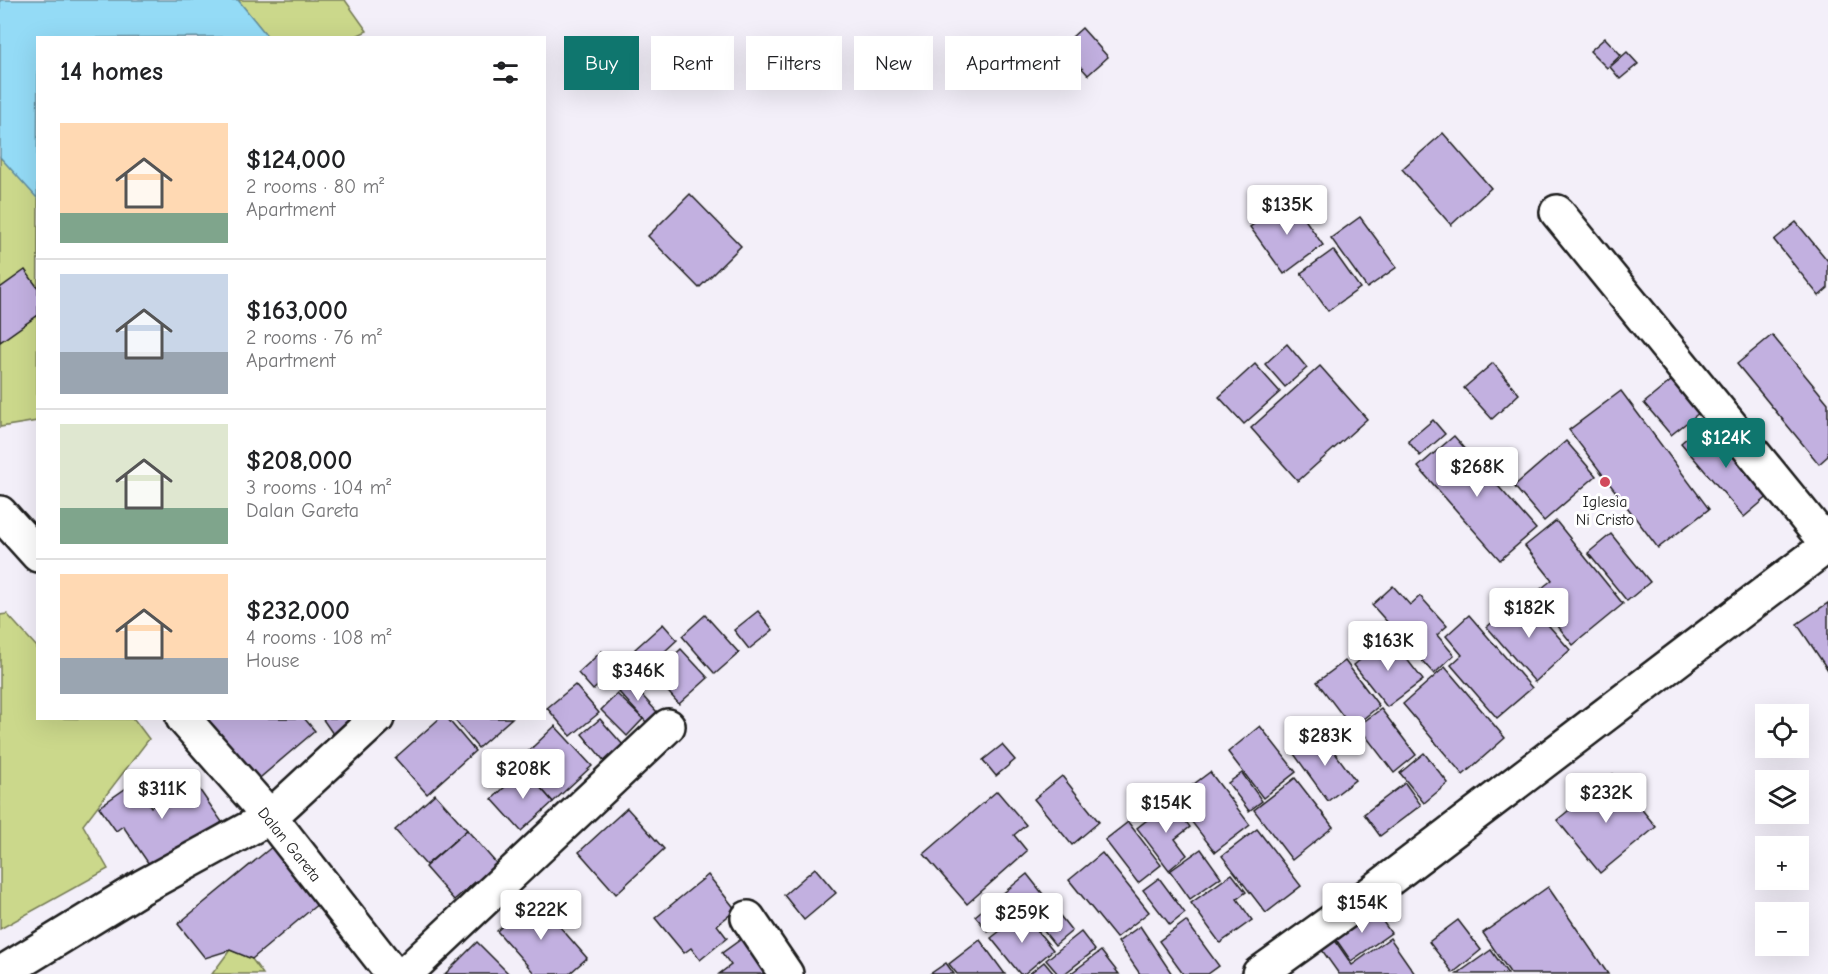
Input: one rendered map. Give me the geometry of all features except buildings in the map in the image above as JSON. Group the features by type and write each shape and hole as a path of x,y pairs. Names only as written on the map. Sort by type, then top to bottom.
{"street":[{"path":"1259,974 1366,897 1828,545 1557,212"},
{"path":"0,513 36,553"},
{"name":"Dalan Gareta","path":"185,720 270,817 393,974"},
{"path":"0,974 142,887 270,817 375,720"},
{"path":"405,974 668,726"},
{"path":"748,918 786,974"}],"green space":[{"path":"238,0 345,0 367,31 356,36 267,36"},
{"path":"0,157 36,196 36,421 0,427"},
{"path":"7,614 36,646 36,720 135,720 149,739 83,825 108,869 0,929 0,615"},
{"path":"230,950 252,959 263,974 212,974"}],"water":[{"path":"0,0 238,0 267,36 36,36 36,197 0,157"}],"place":[{"name":"Iglesia Ni Cristo","path":"1605,482"}]}
